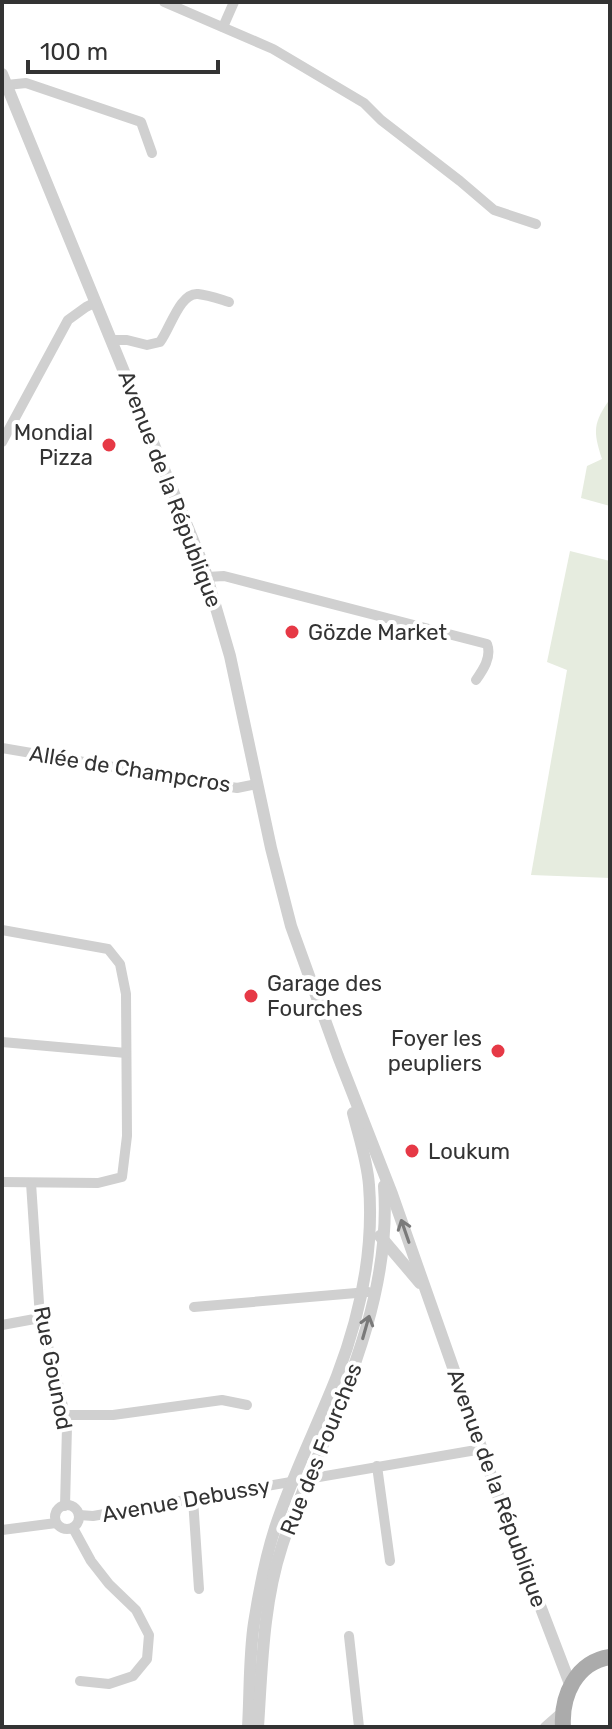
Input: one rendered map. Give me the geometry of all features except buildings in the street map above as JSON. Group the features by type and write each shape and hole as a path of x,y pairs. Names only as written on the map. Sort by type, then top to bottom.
{"main road":[{"path":"562,1720 570,1684 608,1652"}],"street":[{"path":"164,2 273,49 364,103 494,210 536,224"},
{"path":"223,27 234,2"},
{"path":"4,80 26,83 141,122 152,153"},
{"name":"Avenue de la République","path":"4,80 207,577 230,656 274,862 291,926 570,1684"},
{"path":"112,340 147,345 160,342 189,294 229,302"},
{"path":"2,442 68,320 96,302"},
{"path":"207,577 224,576 487,644 489,649 485,668 476,680"},
{"name":"Allée de Champcros","path":"2,748 237,788 257,784"},
{"path":"2,930 108,949 120,964 126,994 127,1136 122,1177 98,1183 2,1182"},
{"path":"2,1042 126,1053"},
{"name":"Avenue de la République","path":"338,1056 362,1146 368,1180 369,1226"},
{"name":"Rue des Fourches","path":"258,1727 265,1624 277,1564 287,1531 354,1366 376,1291 386,1209 383,1171"},
{"name":"Rue Gounod","path":"31,1183 40,1318 67,1426 65,1506"},
{"path":"369,1226 426,1291"},
{"name":"Rue des Fourches","path":"248,1727 253,1626 265,1563 276,1527 338,1374 356,1318 367,1262 369,1226"},
{"path":"194,1307 376,1291"},
{"path":"2,1325 40,1318"},
{"path":"65,1415 113,1415 222,1400 247,1405"},
{"name":"Avenue Debussy","path":"79,1515 93,1516 482,1449"},
{"path":"377,1466 390,1561"},
{"path":"193,1499 199,1589"},
{"path":"56,1523 56,1512 65,1506 75,1509 79,1515 73,1528"},
{"path":"2,1530 56,1523 62,1528 73,1528"},
{"path":"73,1528 91,1561 136,1610 149,1635 147,1659 133,1676 109,1684 80,1681"},
{"path":"349,1636 359,1727"},
{"path":"545,1727 562,1720"}],"shaded area":[{"path":"610,399 610,506 581,498 587,466 602,459 596,428"},
{"path":"570,551 610,561 610,878 531,875 567,670 547,662"}],"place":[{"name":"Mondial Pizza","path":"109,445"},
{"name":"Gözde Market","path":"292,632"},
{"name":"Garage des Fourches","path":"251,996"},
{"name":"Foyer les peupliers","path":"498,1051"},
{"name":"Loukum","path":"412,1151"}]}
